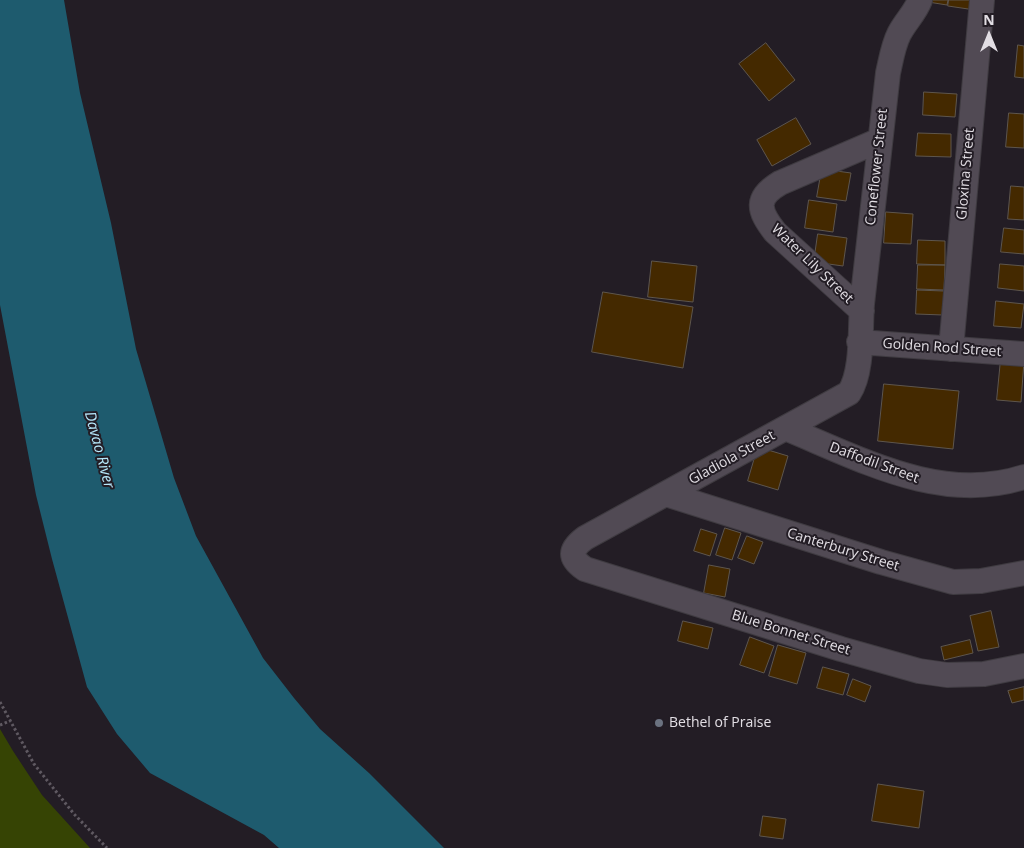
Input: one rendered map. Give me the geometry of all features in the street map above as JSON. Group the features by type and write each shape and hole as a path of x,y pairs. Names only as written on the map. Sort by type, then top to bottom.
{"street":[{"name":"Coneflower Street","path":"859,342 880,140 892,52 899,34 920,0"},
{"name":"Gloxina Street","path":"951,349 982,0"},
{"name":"Water Lily Street","path":"862,311 775,232 762,210 762,200 768,190 780,183 880,140"},
{"name":"Golden Rod Street","path":"859,342 1024,354"},
{"name":"Gladiola Street","path":"573,552 585,538 848,393 854,385 857,375 859,342"},
{"name":"Daffodil Street","path":"785,428 901,475 926,482 959,486 990,484 1024,477"},
{"name":"Canterbury Street","path":"666,494 881,562 953,582 980,581 1024,573"},
{"name":"Blue Bonnet Street","path":"573,552 576,562 585,569 850,652 919,671 947,675 984,674 1024,666"}],"path":[{"path":"0,702 34,764 74,814 107,848"},
{"path":"0,725 10,721"}],"green space":[{"path":"0,729 42,795 90,848 0,848"}],"water":[{"name":"Davao River","path":"0,0 64,0 80,93 111,223 136,349 174,478 196,536 263,658 294,698 320,729 369,773 444,848 279,848 264,835 150,773 117,734 87,687 36,495 0,305"}],"building":[{"path":"928,0 948,0 947,5 928,2"},
{"path":"949,0 976,0 975,10 948,6"},
{"path":"766,43 795,80 769,101 739,64"},
{"path":"1018,45 1024,46 1024,78 1015,77"},
{"path":"924,92 957,94 955,117 923,115"},
{"path":"1009,113 1024,114 1024,148 1006,147"},
{"path":"796,118 811,144 772,166 757,140"},
{"path":"918,133 951,134 951,157 916,156"},
{"path":"822,169 851,173 846,201 817,197"},
{"path":"1011,186 1024,187 1024,220 1008,219"},
{"path":"809,200 837,204 833,232 805,228"},
{"path":"886,212 913,214 911,244 884,243"},
{"path":"1004,228 1024,230 1024,254 1001,252"},
{"path":"818,234 847,238 843,266 814,262"},
{"path":"918,240 945,241 945,265 917,264"},
{"path":"652,261 697,266 693,302 648,297"},
{"path":"1000,264 1024,266 1024,291 998,288"},
{"path":"918,265 945,265 944,290 917,289"},
{"path":"917,290 944,291 943,315 916,314"},
{"path":"603,292 693,307 683,368 592,352"},
{"path":"996,301 1024,304 1021,328 994,326"},
{"path":"1001,359 1024,361 1021,402 997,400"},
{"path":"884,384 959,391 953,449 878,441"},
{"path":"758,447 788,456 778,490 748,481"},
{"path":"725,528 741,533 732,560 716,555"},
{"path":"701,529 717,534 710,556 694,551"},
{"path":"747,536 763,542 754,564 738,558"},
{"path":"709,565 730,569 725,597 704,593"},
{"path":"991,611 999,647 978,651 970,616"},
{"path":"683,621 713,628 708,649 678,641"},
{"path":"750,637 774,646 764,673 740,665"},
{"path":"970,640 973,653 944,660 941,647"},
{"path":"778,645 806,653 797,684 769,676"},
{"path":"823,667 849,674 843,695 817,688"},
{"path":"853,679 871,686 865,702 847,695"},
{"path":"1024,687 1024,700 1012,703 1008,691"},
{"path":"878,784 924,791 919,828 872,821"},
{"path":"763,816 786,819 783,839 760,836"}],"place":[{"name":"Bethel of Praise","path":"659,723"}]}
